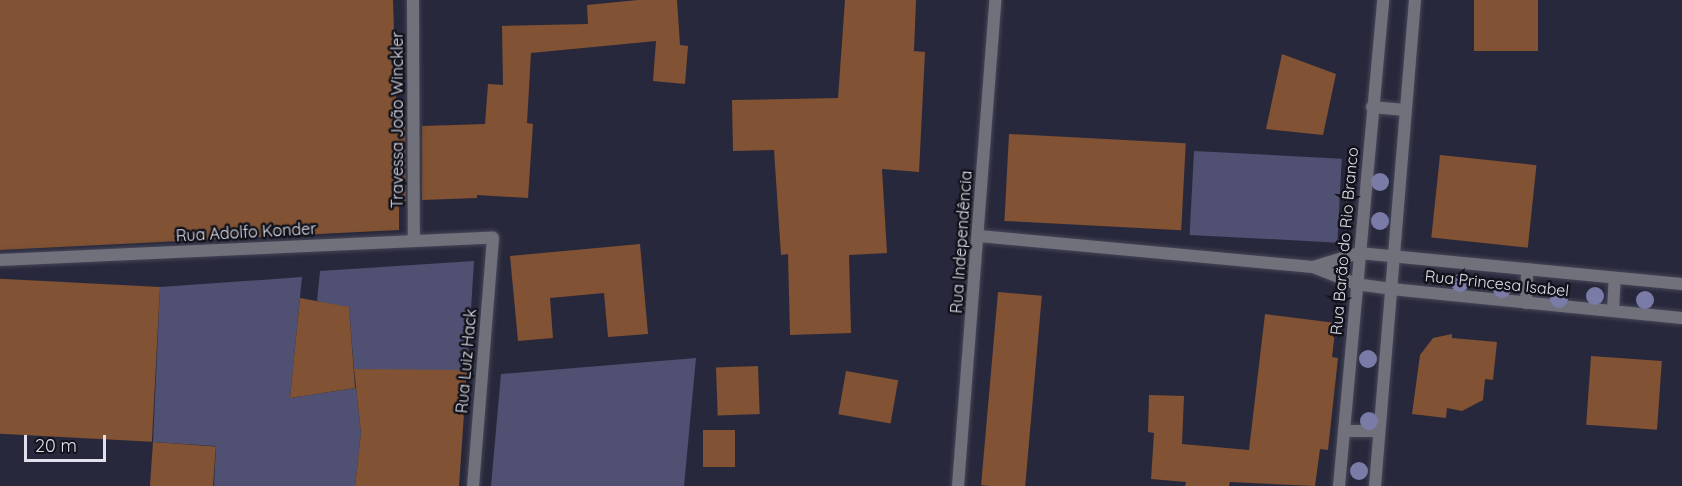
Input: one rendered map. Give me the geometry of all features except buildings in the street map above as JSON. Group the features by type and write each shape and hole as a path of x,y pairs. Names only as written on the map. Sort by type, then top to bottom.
{"street":[{"name":"Travessa João Winckler","path":"413,0 414,240"},
{"name":"Rua Independência","path":"958,486 995,0"},
{"name":"Rua Barão do Rio Branco","path":"1339,486 1383,0"},
{"path":"1375,486 1415,0"},
{"path":"1372,107 1405,110"},
{"name":"Rua Princesa Isabel","path":"978,236 1313,267 1356,284 1391,289 1682,318"},
{"name":"Rua Adolfo Konder","path":"0,261 493,238"},
{"name":"Rua Luiz Hack","path":"473,486 493,238"},
{"name":"Rua Princesa Isabel","path":"1313,267 1359,253 1682,284"},
{"path":"1527,269 1527,303"},
{"path":"1613,311 1616,278"},
{"path":"1344,431 1379,431"}],"shaded area":[{"path":"1194,151 1342,159 1337,243 1190,235"},
{"path":"474,261 467,373 354,369 349,308 317,301 320,271"},
{"path":"302,277 290,398 356,388 361,433 355,486 214,486 216,446 153,442 160,287"},
{"path":"696,358 684,486 491,486 501,374"}]}
